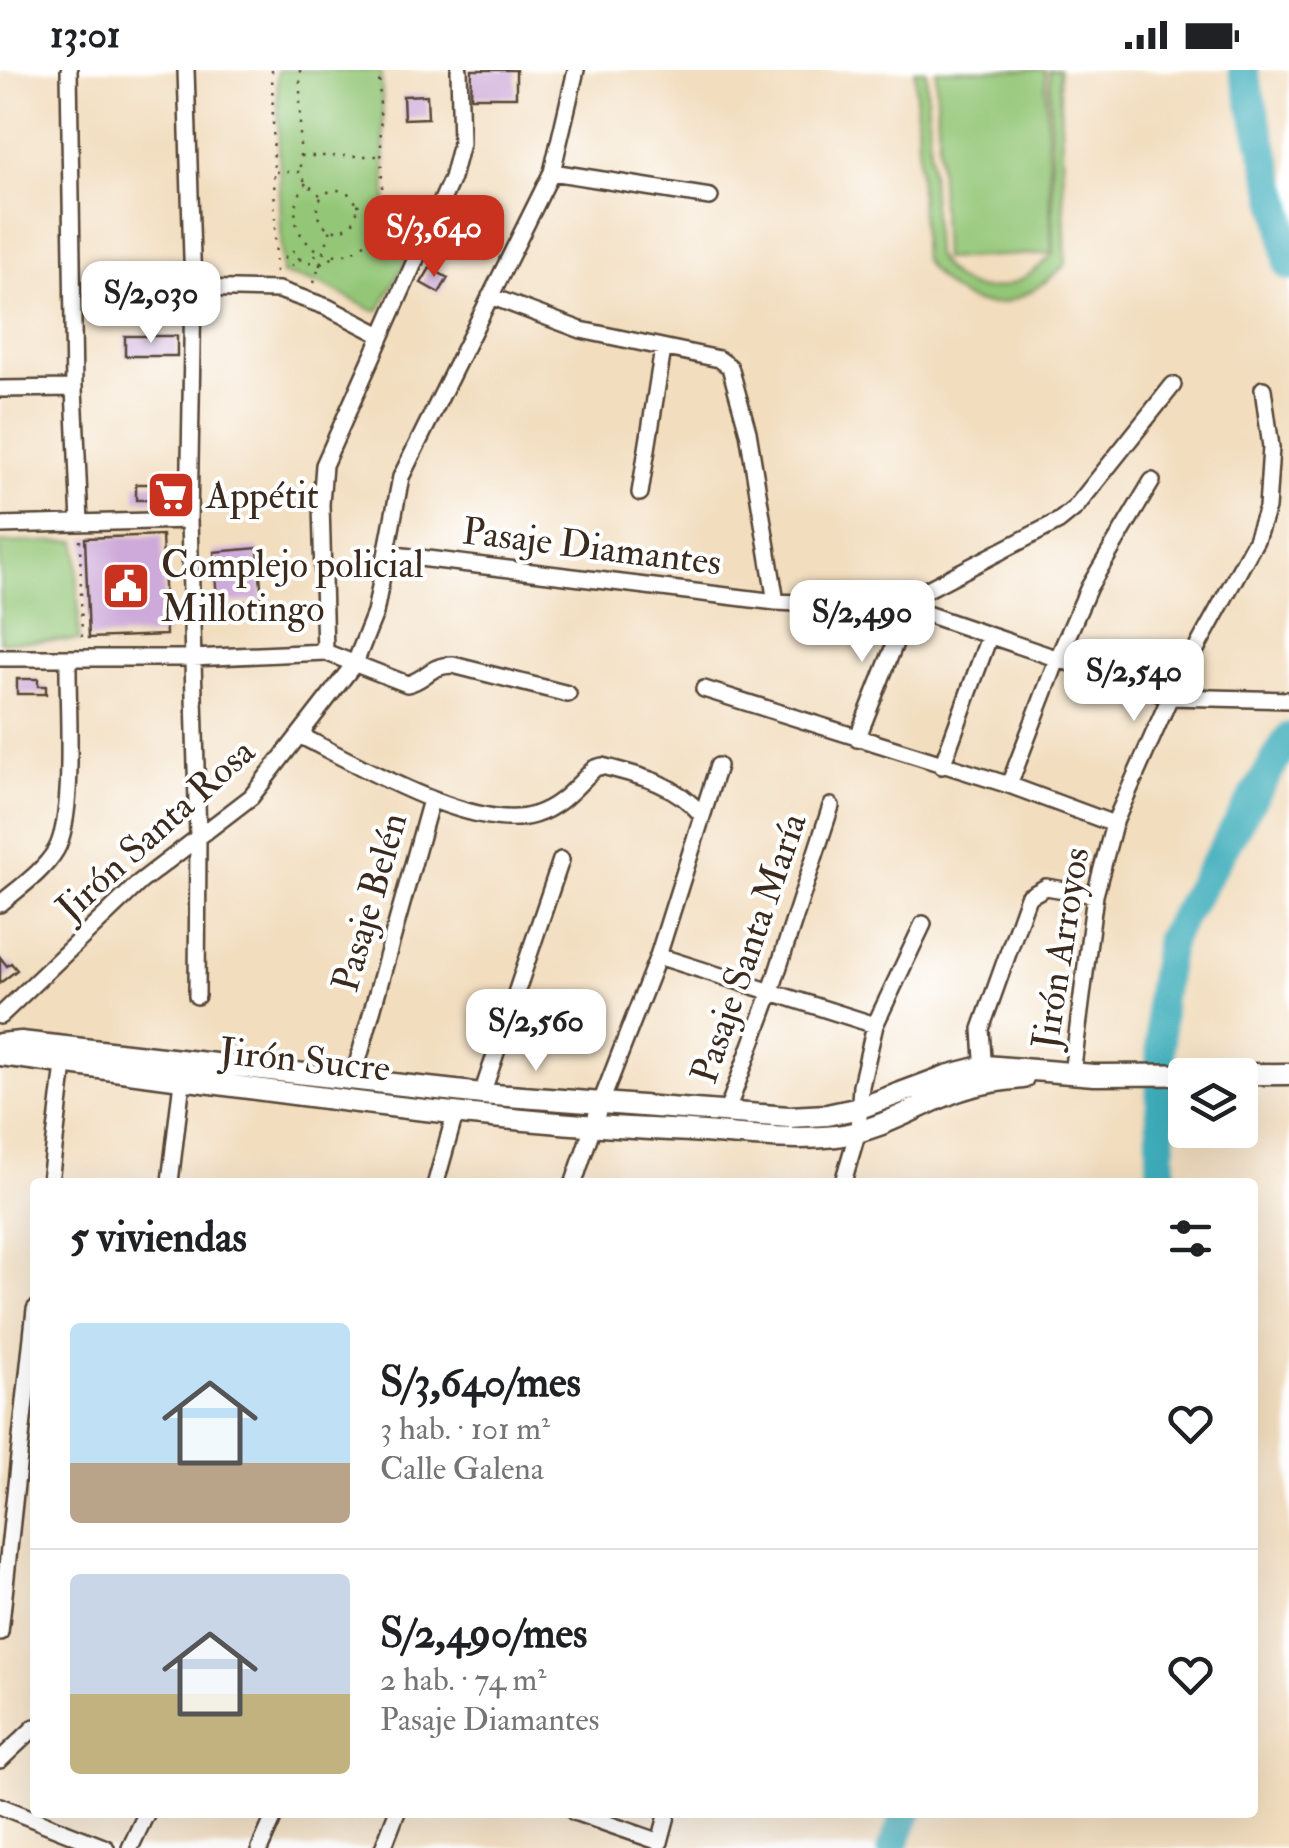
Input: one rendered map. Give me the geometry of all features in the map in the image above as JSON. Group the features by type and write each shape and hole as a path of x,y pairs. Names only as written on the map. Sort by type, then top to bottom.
{"street":[{"path":"70,70 74,388 80,523"},
{"path":"186,70 193,288 189,520 198,836 198,996"},
{"path":"325,652 321,504 324,465 452,178 459,156 459,70"},
{"name":"Jirón Santa Rosa","path":"0,1016 140,882 250,797 355,663 375,613 401,477 552,172 576,70"},
{"path":"552,172 710,197"},
{"path":"193,288 279,290 327,307 381,335"},
{"path":"490,296 582,330 719,359 734,374 761,502 776,602"},
{"path":"640,493 663,349"},
{"path":"856,739 908,608 931,586 1058,521 1075,508 1173,385"},
{"path":"0,389 74,388"},
{"name":"Jirón Arroyos","path":"1083,1074 1095,896 1114,824 1170,697 1256,540 1267,508 1271,447 1263,389"},
{"path":"1009,785 1089,586 1152,481"},
{"path":"0,525 189,520"},
{"name":"Pasaje Diamantes","path":"388,554 776,602 908,608 1170,697 1289,700"},
{"path":"942,766 989,636"},
{"path":"0,658 192,658 325,652 407,684 436,666 453,665 568,694"},
{"path":"0,904 42,868 54,853 67,821 75,658"},
{"path":"704,689 1009,785 1114,824"},
{"path":"301,736 431,800 498,818 532,816 566,800 595,768 602,766 670,786 701,814"},
{"path":"575,1178 658,956 718,766"},
{"name":"Pasaje Belén","path":"353,1078 431,800"},
{"name":"Pasaje Santa María","path":"728,1111 831,806"},
{"path":"482,1094 562,860"},
{"path":"984,1074 981,1029 1028,896 1038,889 1058,886 1095,896"},
{"path":"843,1178 858,1131 861,1086 875,1025 923,924"},
{"path":"658,956 875,1025"},
{"name":"Jirón Sucre","path":"0,1044 21,1042 482,1094 789,1117 860,1108 946,1076 1289,1074"},
{"name":"Jirón Sucre","path":"0,1056 592,1126 792,1136 837,1136 897,1119 984,1074"},
{"path":"50,1178 64,1066"},
{"path":"170,1178 182,1080"},
{"path":"437,1178 456,1111"},
{"path":"0,1632 30,1364"},
{"path":"3,1752 30,1731"},
{"path":"0,1806 62,1840 106,1848"},
{"path":"130,1848 145,1818"},
{"path":"260,1848 273,1818"},
{"path":"383,1848 395,1818"},
{"path":"589,1818 659,1845 666,1818"}],"path":[{"path":"272,70 276,275 287,277"},
{"path":"300,70 300,172 306,184 322,197"},
{"path":"380,70 384,220"},
{"path":"300,156 382,156"},
{"path":"274,172 300,172"},
{"path":"306,184 298,195 296,223 320,265"},
{"path":"342,190 353,197 356,205 357,214 350,226 324,225 318,213 322,197 330,191 342,190"},
{"path":"356,205 383,202"},
{"path":"298,259 320,265 365,245 379,221 426,230"},
{"path":"320,286 314,284 332,228"},
{"path":"311,247 338,256"},
{"path":"75,658 80,523"}],"green space":[{"path":"277,70 381,70 387,217 425,227 379,310 321,284 282,274"},
{"path":"915,70 926,70 935,255 962,283 993,288 1024,277 1054,253 1049,70 1059,70 1066,264 1028,293 1010,301 975,302 957,294 923,260"},
{"path":"936,70 1045,70 1052,253 943,259"},
{"path":"77,541 79,640 0,642 0,543"}],"building":[{"path":"472,70 516,70 516,97 471,97"},
{"path":"427,95 428,118 404,119 403,96"},
{"path":"453,212 467,219 461,232 447,224"},
{"path":"449,234 467,244 460,256 442,246"},
{"path":"430,268 448,278 439,293 421,283"},
{"path":"125,336 177,336 177,356 125,356"},
{"path":"136,484 175,484 175,495 170,500 136,500"},
{"name":"Complejo policial Millotingo","path":"162,535 166,635 89,638 85,538"},
{"path":"258,548 262,600 217,604 214,552"},
{"path":"17,679 38,679 38,686 46,686 46,694 17,694"},
{"path":"0,957 17,970 0,983"}],"waterway":[{"path":"1243,70 1281,213 1289,266"},
{"path":"1161,1178 1160,999 1170,938 1289,737"},
{"path":"892,1848 905,1818"}],"place":[{"name":"Appétit","path":"171,495"},
{"name":"Complejo policial Millotingo","path":"126,586"}]}
